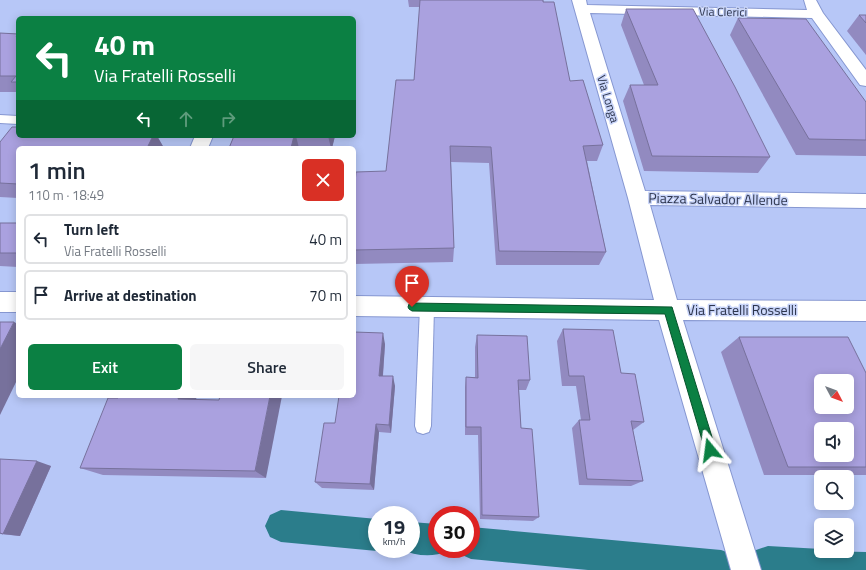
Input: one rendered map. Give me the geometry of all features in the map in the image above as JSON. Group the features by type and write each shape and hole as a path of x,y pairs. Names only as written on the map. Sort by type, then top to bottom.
{"street":[{"path":"810,0 816,14 866,81"},
{"name":"Via Clerici","path":"580,5 816,14"},
{"name":"Via Longa","path":"580,5 638,198"},
{"name":"Piazza Salvador Allende","path":"746,570 668,310 638,198 866,200"},
{"path":"0,302 16,302"},
{"name":"Via Fratelli Rosselli","path":"356,306 866,311"}],"lane":[{"path":"0,119 16,120"},
{"path":"424,426 427,307"}],"building":[{"path":"420,0 543,0 543,2 554,2 570,81 583,80 603,145 583,146 606,252 499,251 491,147 450,146 454,248 356,250 356,172 386,171 396,80 414,80"},
{"path":"626,9 693,9 735,87 770,157 652,156 630,85 658,85"},
{"path":"859,15 866,15 866,23"},
{"path":"738,18 806,19 866,102 866,140 809,139"},
{"path":"0,33 16,34 16,76 0,76"},
{"path":"16,76 16,82 11,82"},
{"path":"12,127 16,127 16,138 152,138 148,146 16,146 16,184 0,183 0,142"},
{"path":"233,138 294,138 292,146 230,146"},
{"path":"0,223 16,223 16,253 0,253"},
{"path":"0,322 14,322 0,349"},
{"path":"563,329 613,330 621,373 635,374 644,422 631,421 643,481 587,479 579,420 590,420 584,376 569,376"},
{"path":"356,332 383,333 379,376 393,376 389,425 376,424 370,484 315,482 324,423 335,423 339,398 356,398"},
{"path":"477,335 527,336 530,380 518,380 521,428 532,429 539,517 482,515 481,427 466,427 466,377 478,378"},
{"path":"739,337 848,337 866,373 866,467 788,467"},
{"path":"108,398 178,398 219,400 220,398 270,398 255,471 80,468"},
{"path":"0,459 37,461 3,534 0,533"}],"waterway":[{"path":"281,526 368,534"},
{"path":"420,539 428,539"},
{"path":"480,544 721,566"},
{"path":"768,562 866,568"}],"route":[{"path":"412,307 668,310 710,450"}]}
